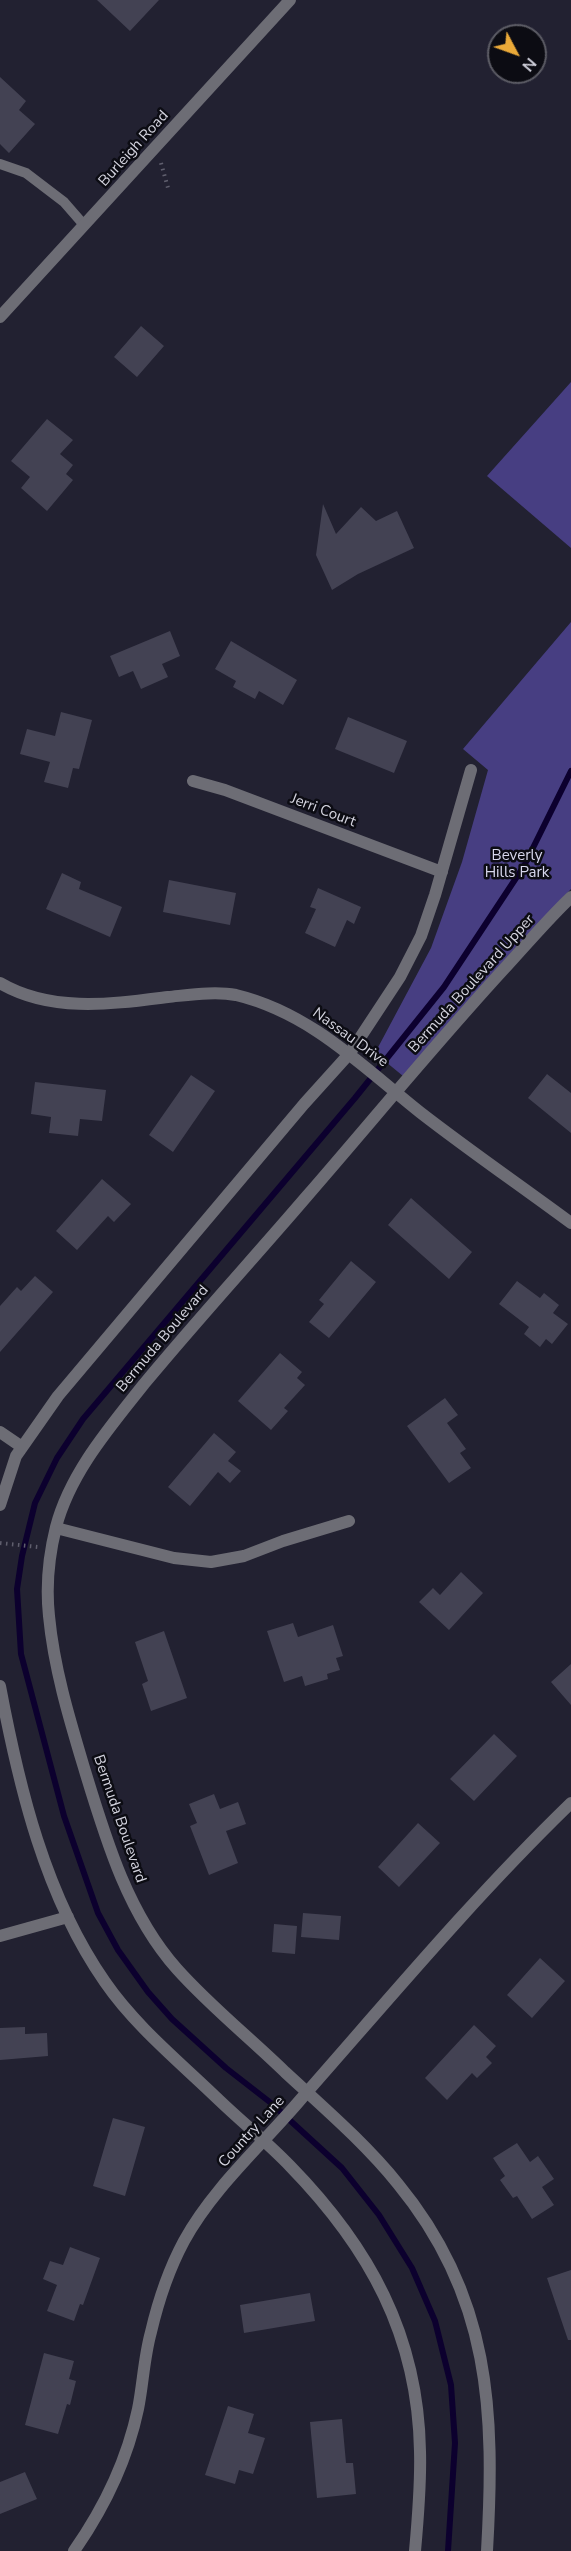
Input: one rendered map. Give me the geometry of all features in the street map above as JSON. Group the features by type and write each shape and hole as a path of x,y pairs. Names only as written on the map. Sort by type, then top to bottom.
{"street":[{"name":"Burleigh Road","path":"0,317 290,0"},
{"path":"0,1505 16,1456 58,1396 304,1104 350,1053 400,978 421,936 471,770"},
{"name":"Jerri Court","path":"193,781 225,789 442,872"},
{"name":"Bermuda Boulevard Upper","path":"391,1088 571,897"},
{"name":"Nassau Drive","path":"0,982 9,988 47,1000 81,1005 121,1003 190,994 233,995 271,1006 305,1023 350,1053 422,1114 571,1223"},
{"name":"Bermuda Boulevard","path":"391,1088 120,1414 90,1457 67,1497 56,1528 49,1566 48,1612 56,1661 73,1731 103,1828 127,1890 148,1929 174,1966 365,2147 398,2183 426,2221 463,2290 475,2330 487,2398 490,2443 487,2551"},
{"path":"0,1432 22,1447"},
{"path":"56,1528 174,1558 211,1562 244,1556 282,1541 349,1521"},
{"path":"0,1686 23,1790 55,1888 68,1917 105,1982 139,2023 291,2167 345,2230 376,2278 398,2329 411,2367 420,2450 415,2551"},
{"name":"Country Lane","path":"74,2551 95,2521 121,2466 138,2410 150,2333 184,2241 221,2189 263,2140 294,2108 485,1891 571,1803"},
{"path":"0,1936 68,1917"}],"lane":[{"path":"0,164 26,172 64,202 84,225"}],"path":[{"path":"156,147 168,188"},
{"path":"2,1543 43,1548"}],"green space":[{"path":"571,382 571,548 487,476"},
{"name":"Beverly Hills Park","path":"571,622 571,889 518,945 403,1076 375,1053 431,948 462,862 488,770 463,749"}],"building":[{"path":"97,0 159,0 130,31"},
{"path":"0,77 26,101 19,110 35,124 9,153 0,144"},
{"path":"141,326 164,346 137,377 114,357"},
{"path":"47,419 73,440 60,454 73,465 66,474 73,480 47,511 21,488 30,477 11,461"},
{"path":"323,504 336,534 361,507 376,521 397,511 414,548 358,574 332,590 316,555"},
{"path":"170,631 180,656 162,664 168,677 141,689 133,671 119,677 110,656"},
{"path":"231,641 297,680 283,705 259,691 255,699 233,687 236,681 215,669"},
{"path":"61,712 92,720 79,769 73,768 68,788 44,782 50,762 20,754 27,729 55,736"},
{"path":"348,717 407,741 394,773 335,749"},
{"path":"62,873 81,882 79,889 122,907 110,937 46,909"},
{"path":"169,880 236,893 230,925 163,912"},
{"path":"318,888 361,907 354,924 347,920 335,947 305,933 316,909 310,907"},
{"path":"547,1074 571,1093 571,1133 528,1098"},
{"path":"191,1075 215,1091 173,1152 149,1135"},
{"path":"35,1082 106,1090 102,1121 80,1119 78,1136 49,1133 51,1117 31,1114"},
{"path":"102,1179 131,1204 114,1222 108,1216 77,1250 56,1231"},
{"path":"411,1198 472,1252 449,1279 388,1225"},
{"path":"351,1261 376,1282 329,1338 309,1322 324,1304 319,1300"},
{"path":"35,1276 53,1292 0,1352 0,1306 17,1287 21,1291"},
{"path":"517,1281 540,1298 544,1293 559,1305 553,1313 568,1324 552,1344 546,1339 540,1347 524,1334 529,1327 499,1304"},
{"path":"280,1353 302,1372 297,1378 305,1385 284,1408 288,1411 271,1430 238,1401"},
{"path":"445,1398 458,1415 447,1423 466,1449 460,1453 471,1468 449,1483 407,1426"},
{"path":"214,1433 236,1452 228,1461 241,1471 230,1483 218,1472 190,1506 168,1487"},
{"path":"461,1572 483,1593 449,1630 419,1602 433,1588 440,1595"},
{"path":"293,1623 298,1637 333,1625 343,1656 336,1658 340,1670 327,1674 328,1679 305,1686 302,1676 284,1682 267,1631"},
{"path":"164,1631 187,1698 151,1711 142,1684 148,1681 135,1642"},
{"path":"571,1664 571,1705 551,1682"},
{"path":"494,1734 517,1756 474,1801 450,1779"},
{"path":"214,1794 220,1809 238,1802 246,1824 226,1831 238,1863 209,1875 190,1826 197,1823 189,1804"},
{"path":"418,1823 440,1843 399,1887 378,1867"},
{"path":"303,1913 341,1916 339,1940 301,1937"},
{"path":"274,1924 297,1926 295,1954 272,1952"},
{"path":"540,1958 565,1981 532,2018 507,1995"},
{"path":"474,2025 496,2046 486,2057 492,2063 477,2078 472,2073 447,2100 425,2078"},
{"path":"25,2027 25,2034 47,2033 48,2056 0,2060 0,2028"},
{"path":"113,2118 145,2127 125,2196 93,2186"},
{"path":"517,2143 530,2162 538,2156 554,2179 542,2187 554,2205 532,2219 517,2196 513,2198 500,2180 505,2176 493,2158"},
{"path":"70,2247 100,2258 83,2305 80,2304 74,2321 47,2311 57,2285 43,2279 50,2261 63,2265"},
{"path":"571,2270 571,2340 568,2340 547,2278"},
{"path":"310,2293 315,2321 244,2333 240,2305"},
{"path":"44,2353 74,2361 69,2379 76,2381 70,2405 67,2404 58,2434 25,2425"},
{"path":"228,2406 254,2414 248,2433 265,2438 253,2474 239,2470 235,2484 205,2475"},
{"path":"342,2419 346,2463 353,2463 356,2494 317,2498 310,2422"},
{"path":"25,2472 37,2499 0,2514 0,2482"}],"waterway":[{"path":"448,2551 455,2443 451,2385 435,2321 412,2268 379,2215 342,2168 271,2103 226,2068 172,2019 148,1992 118,1950 98,1913 64,1816 21,1654 17,1589 22,1556 35,1503 57,1458 83,1419 355,1098 444,987 524,866 571,771"}]}
